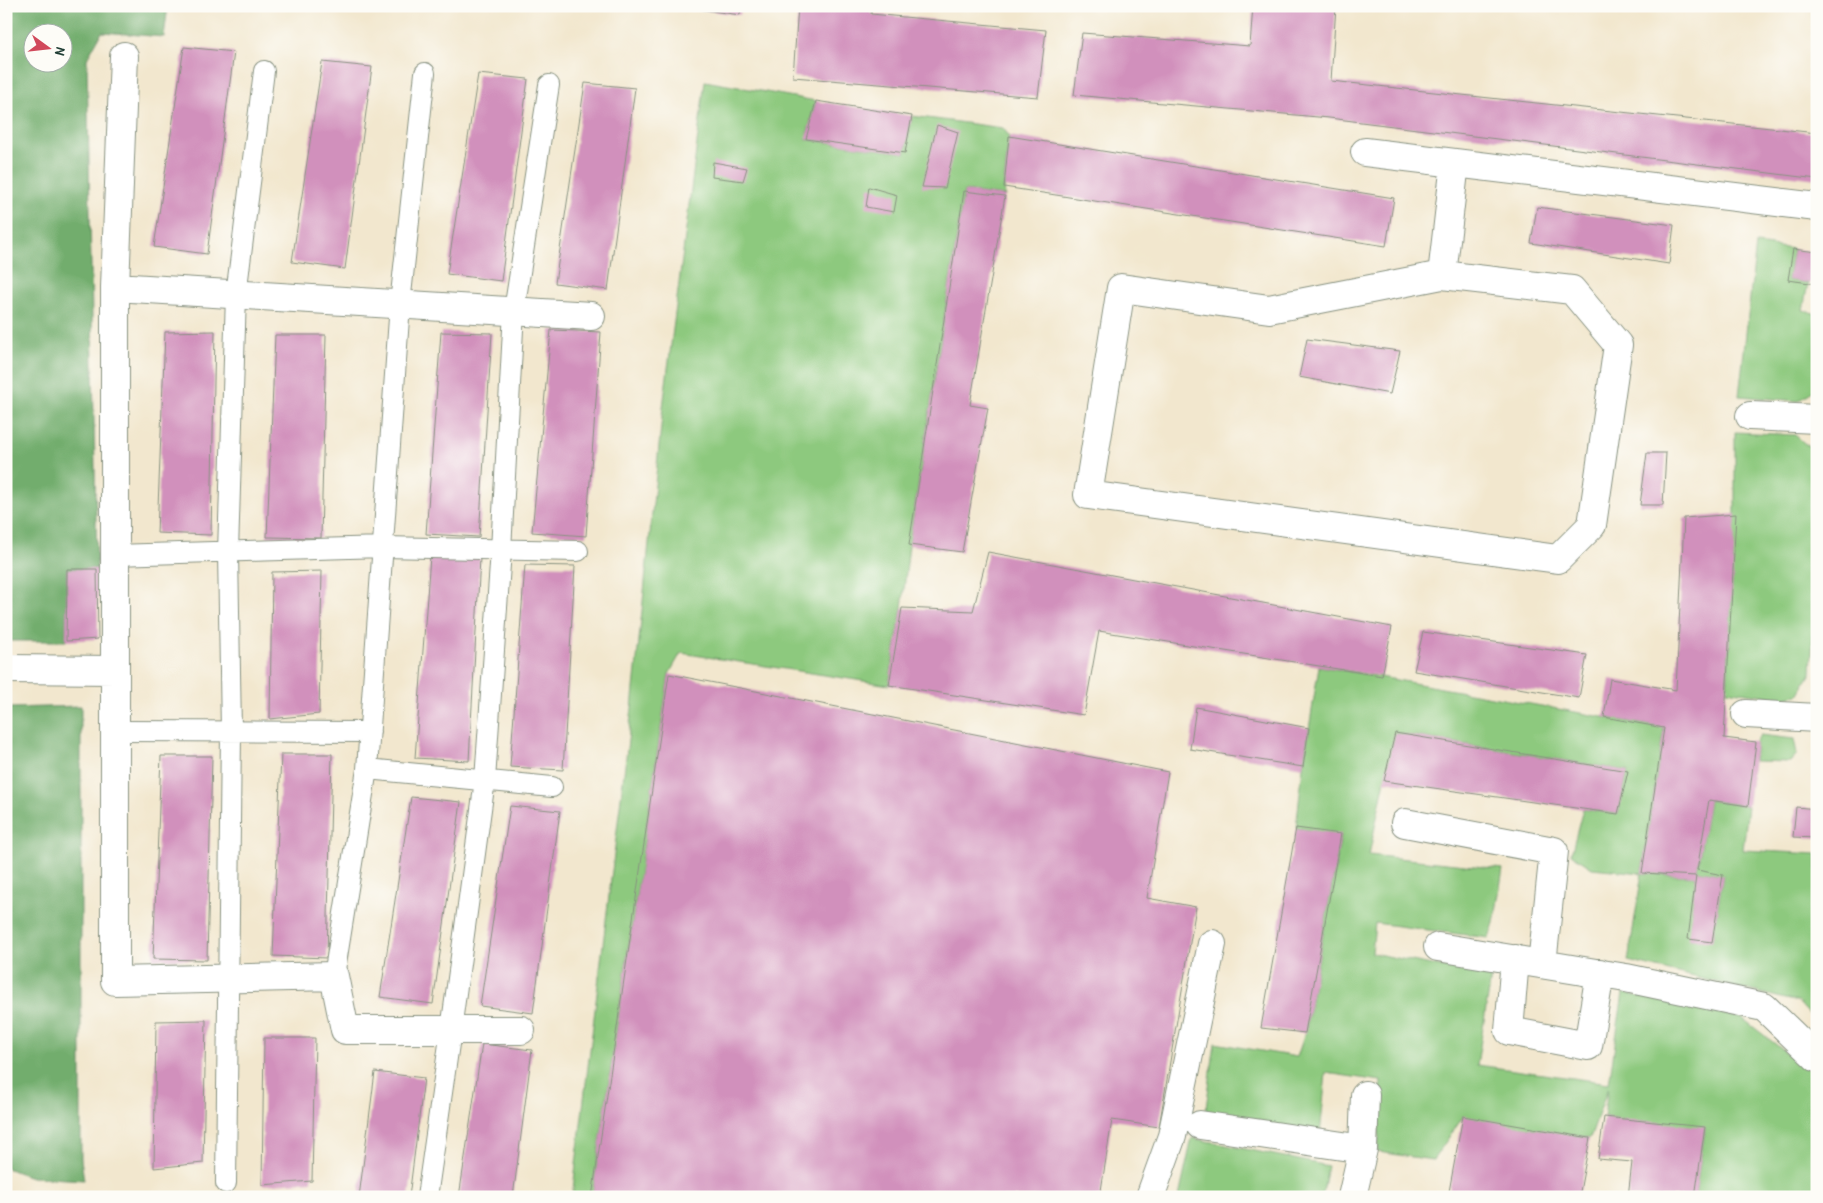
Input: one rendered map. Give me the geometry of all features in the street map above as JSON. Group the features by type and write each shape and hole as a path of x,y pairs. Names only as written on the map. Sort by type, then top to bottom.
{"street":[{"path":"124,56 115,287 115,981 334,976 345,1030 521,1030"},
{"path":"1365,152 1817,206"},
{"path":"1442,275 1455,163"},
{"path":"1442,275 1572,290 1618,345 1592,524 1558,559 1088,495 1121,288 1269,309 1442,275"},
{"path":"115,287 591,316"},
{"path":"1750,416 1817,419"},
{"path":"6,669 115,670"},
{"path":"1746,714 1817,718"},
{"path":"1405,823 1554,851 1542,964"},
{"path":"1150,1197 1172,1136 1212,944"},
{"path":"1438,946 1600,973 1764,1007 1817,1058"},
{"path":"1515,959 1509,1031 1588,1046 1600,973"},
{"path":"1352,1197 1363,1149 1365,1095"},
{"path":"1200,1125 1363,1149"}],"lane":[{"path":"226,1183 232,732 228,552 236,295 264,71"},
{"path":"334,976 367,769 400,304 425,73"},
{"path":"427,1197 485,780 501,550 514,311 549,85"},
{"path":"115,555 383,546 578,551"},
{"path":"115,731 370,732"},
{"path":"367,769 552,787"}],"green space":[{"path":"6,6 168,6 164,37 102,32 87,59 97,569 67,569 66,641 6,641"},
{"path":"705,81 816,101 806,139 905,153 912,116 1003,128 1009,136 1004,186 1005,196 964,191 889,685 681,653 669,674 592,1197 572,1197 632,708 663,407"},
{"path":"1756,244 1793,249 1788,280 1808,283 1803,310 1817,314 1817,388 1798,401 1739,396"},
{"path":"1735,432 1795,435 1817,454 1817,545 1811,673 1798,695 1780,698 1727,690 1735,516"},
{"path":"1319,666 1664,728 1642,873 1592,868 1571,854 1583,809 1618,814 1628,771 1395,733 1369,855 1503,869 1494,923 1489,938 1375,923 1372,953 1491,977 1477,1065 1609,1083 1623,993 1742,1018 1810,1071 1817,1082 1817,1197 1695,1197 1705,1128 1604,1117 1608,1088 1590,1138 1463,1117 1433,1160 1378,1152 1381,1081 1326,1073 1320,1135 1205,1115 1215,1043 1297,1057 1305,1033 1341,835 1296,828 1303,767"},
{"path":"81,706 81,1159 84,1180 31,1177 6,1168 6,708"},
{"path":"1760,735 1794,739 1797,754 1790,762 1754,761 1756,742"},
{"path":"1709,800 1748,806 1743,850 1817,854 1817,1023 1798,1002 1628,961 1642,873 1696,876 1689,939 1712,941 1723,875 1697,870"},
{"path":"1192,1138 1328,1166 1322,1197 1179,1197"}],"building":[{"path":"677,6 741,6 740,15"},
{"path":"798,6 872,6 871,14 1046,30 1038,97 793,77"},
{"path":"1253,6 1336,6 1331,81 1817,133 1817,179 1329,118 1074,95 1082,33 1250,46"},
{"path":"184,47 234,52 207,254 154,247"},
{"path":"322,62 372,67 345,269 292,262"},
{"path":"478,74 528,79 501,281 447,274"},
{"path":"585,83 635,88 608,290 555,283"},
{"path":"816,101 912,116 905,153 806,139"},
{"path":"937,125 958,132 945,188 922,187"},
{"path":"1009,136 1394,198 1386,246 1004,187"},
{"path":"713,162 747,168 743,181 712,177"},
{"path":"869,187 897,195 894,212 866,207"},
{"path":"964,191 1005,196 970,405 988,408 962,552 909,545"},
{"path":"1537,207 1674,225 1669,264 1531,243"},
{"path":"1793,249 1817,252 1817,284 1788,280"},
{"path":"551,330 601,332 586,536 532,532"},
{"path":"215,331 211,535 157,533 165,332"},
{"path":"441,332 492,333 479,537 426,534"},
{"path":"275,335 326,335 321,538 267,537"},
{"path":"1307,339 1400,351 1390,394 1299,377"},
{"path":"1647,453 1666,453 1663,505 1640,505"},
{"path":"1736,514 1724,738 1756,742 1748,806 1709,800 1697,870 1723,875 1712,942 1688,939 1696,876 1642,873 1664,728 1604,717 1610,679 1676,690 1684,518"},
{"path":"988,552 1392,627 1382,676 1099,631 1084,715 889,685 902,608 973,611"},
{"path":"430,556 480,558 469,761 415,758"},
{"path":"525,565 575,566 563,770 510,767"},
{"path":"67,569 97,569 98,639 66,641"},
{"path":"322,571 319,714 270,719 272,572"},
{"path":"1423,632 1587,655 1579,698 1414,671"},
{"path":"669,674 1168,772 1147,898 1196,907 1159,1127 1112,1120 1100,1197 592,1197"},
{"path":"1196,707 1309,728 1303,767 1190,749"},
{"path":"1395,733 1628,771 1618,814 1384,781"},
{"path":"281,754 332,754 327,958 273,956"},
{"path":"161,756 212,756 207,960 153,959"},
{"path":"411,797 461,802 433,1004 380,997"},
{"path":"510,806 560,811 533,1013 480,1006"},
{"path":"1796,807 1817,809 1817,838 1793,837"},
{"path":"1296,828 1341,834 1305,1033 1261,1028"},
{"path":"206,1020 203,1163 154,1168 156,1021"},
{"path":"264,1038 315,1038 312,1181 262,1185"},
{"path":"482,1044 532,1050 513,1197 459,1197"},
{"path":"375,1072 424,1078 409,1197 359,1197"},
{"path":"1463,1116 1590,1138 1579,1197 1448,1197"},
{"path":"1604,1117 1705,1127 1695,1197 1628,1197 1632,1162 1598,1159"}]}
